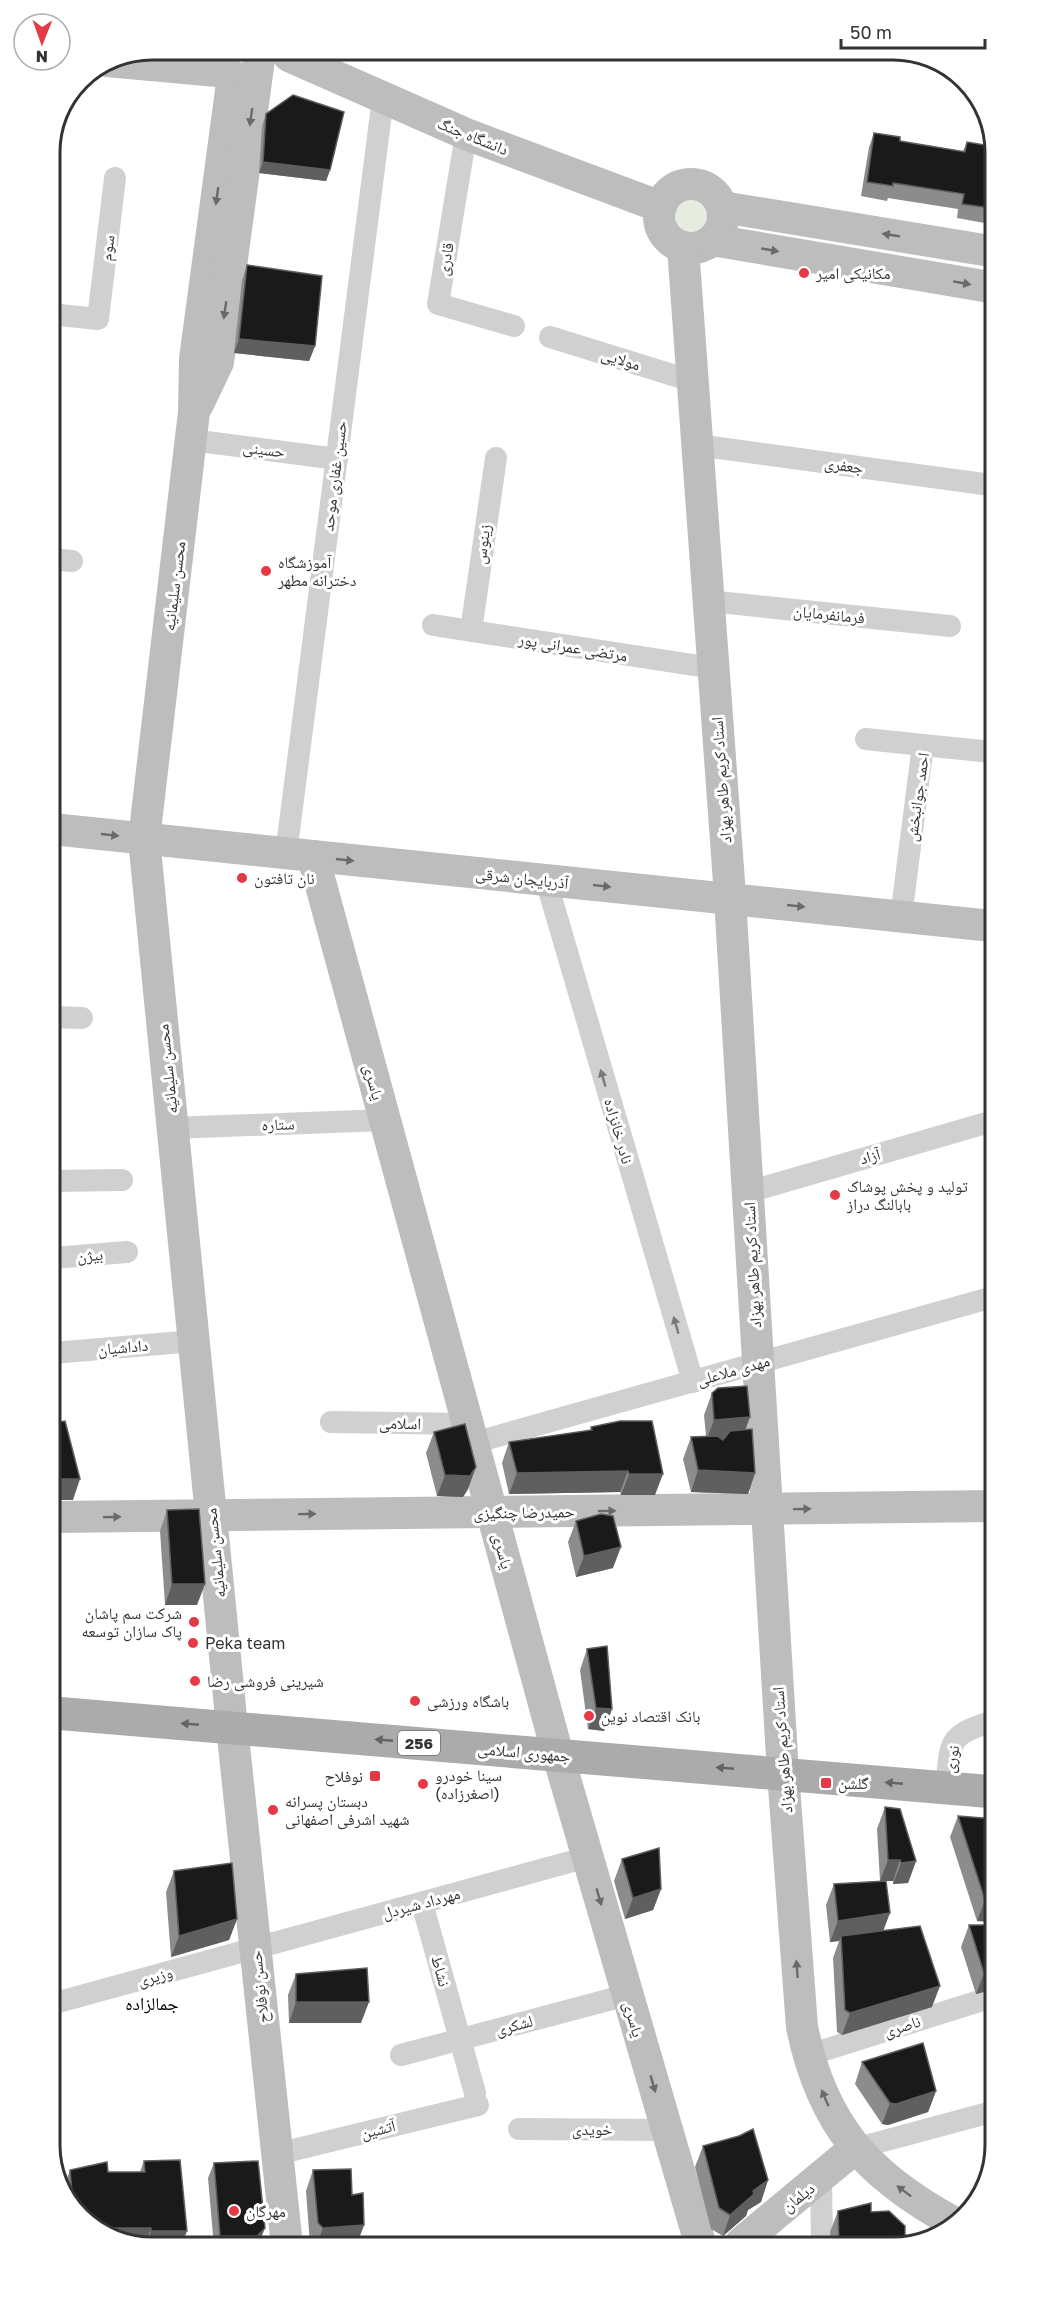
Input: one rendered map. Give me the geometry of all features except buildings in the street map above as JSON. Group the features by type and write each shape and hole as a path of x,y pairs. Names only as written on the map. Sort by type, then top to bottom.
{"main road":[{"name":"جمهوری اسلامی","path":"60,1713 232,1727 562,1767 783,1773 985,1791"}],"street":[{"path":"130,63 249,71 265,60"},
{"name":"محسن سلیمانیه","path":"193,426 218,362 268,60"},
{"name":"دانشگاه جنگ","path":"277,60 383,98 466,134 664,201"},
{"name":"دانشگاه جنگ","path":"335,60 664,201"},
{"name":"محسن سلیمانیه","path":"218,68 195,359 193,426 144,839 232,1727"},
{"name":"حسین غفاری موحد","path":"299,855 336,459 383,98"},
{"name":"قادری","path":"466,134 438,304 514,326"},
{"name":"سوم","path":"60,315 98,319 115,178"},
{"path":"694,184 711,192 722,207 722,225 712,240 704,246 683,247 666,236 659,217 664,201 675,189 694,184"},
{"path":"722,207 985,250"},
{"path":"712,240 985,286"},
{"name":"استاد کریم طاهر بهزاد","path":"683,247 730,899 783,1773 802,2027 809,2055 831,2111 854,2149 898,2186 947,2218"},
{"name":"مولایی","path":"550,337 692,381"},
{"name":"حسینی","path":"193,426 336,459"},
{"name":"جعفری","path":"697,445 985,484"},
{"name":"زینوس","path":"471,631 496,458"},
{"name":"فرمانفرمایان","path":"708,601 950,626"},
{"name":"مرتضی عمرانی پور","path":"434,625 713,668"},
{"path":"866,739 923,745"},
{"name":"احمد جوانبخش","path":"901,917 923,745 985,751"},
{"name":"آذربایجان شرقی","path":"60,831 985,925"},
{"name":"یاسری","path":"299,855 384,1120 562,1767 698,2237"},
{"name":"نادر خانزاده","path":"546,880 693,1382"},
{"path":"60,1017 81,1018"},
{"name":"ستاره","path":"172,1128 384,1120"},
{"name":"آزاد","path":"748,1192 985,1123"},
{"path":"60,1181 122,1180"},
{"name":"بیژن","path":"60,1257 127,1252"},
{"name":"مهدی ملاعلی","path":"470,1434 693,1382 985,1299"},
{"name":"داداشیان","path":"60,1352 194,1341"},
{"name":"اسلامی","path":"331,1422 470,1434"},
{"name":"حمیدرضا چنگیزی","path":"60,1517 985,1506"},
{"name":"نوری","path":"946,1788 951,1746 955,1737 985,1725"},
{"name":"حسن نوفلاح","path":"232,1727 286,2237"},
{"name":"مهرداد شیردل","path":"255,1948 588,1857"},
{"name":"نشاط","path":"422,1903 460,2039"},
{"name":"وزیری","path":"60,2002 255,1948"},
{"name":"لشکری","path":"402,2055 627,1995"},
{"name":"ناصری","path":"809,2055 985,1999"},
{"name":"آتشین","path":"277,2154 476,2099 460,2039"},
{"path":"854,2149 985,2114"},
{"name":"خویدی","path":"519,2129 666,2130"},
{"name":"دیلمان","path":"748,2237 821,2179 854,2149"},
{"path":"821,2179 822,2237"}],"shaded area":[{"path":"691,197 705,203 711,217 705,231 691,237 677,231 671,217 677,203"}],"place":[{"name":"مکانیکی امیر","path":"804,273"},
{"name":"آموزشگاه دخترانه مطهر","path":"266,571"},
{"name":"نان تافتون","path":"242,878"},
{"name":"تولید و پخش پوشاک بابالنگ دراز","path":"835,1195"},
{"name":"شرکت سم پاشان پاک سازان توسعه","path":"194,1622"},
{"name":"Peka team","path":"193,1643"},
{"name":"شیرینی فروشی رضا","path":"195,1681"},
{"name":"باشگاه ورزشی","path":"415,1701"},
{"name":"بانک اقتصاد نوین","path":"589,1716"},
{"name":"نوفلاح","path":"375,1776"},
{"name":"گلشن","path":"826,1783"},
{"name":"سینا خودرو (اصغرزاده)","path":"423,1784"},
{"name":"دبستان پسرانه شهید اشرفی اصفهانی","path":"273,1810"},
{"name":"مهرگان","path":"234,2211"}],"district":[{"name":"جمالزاده","path":"152,2003"}]}
